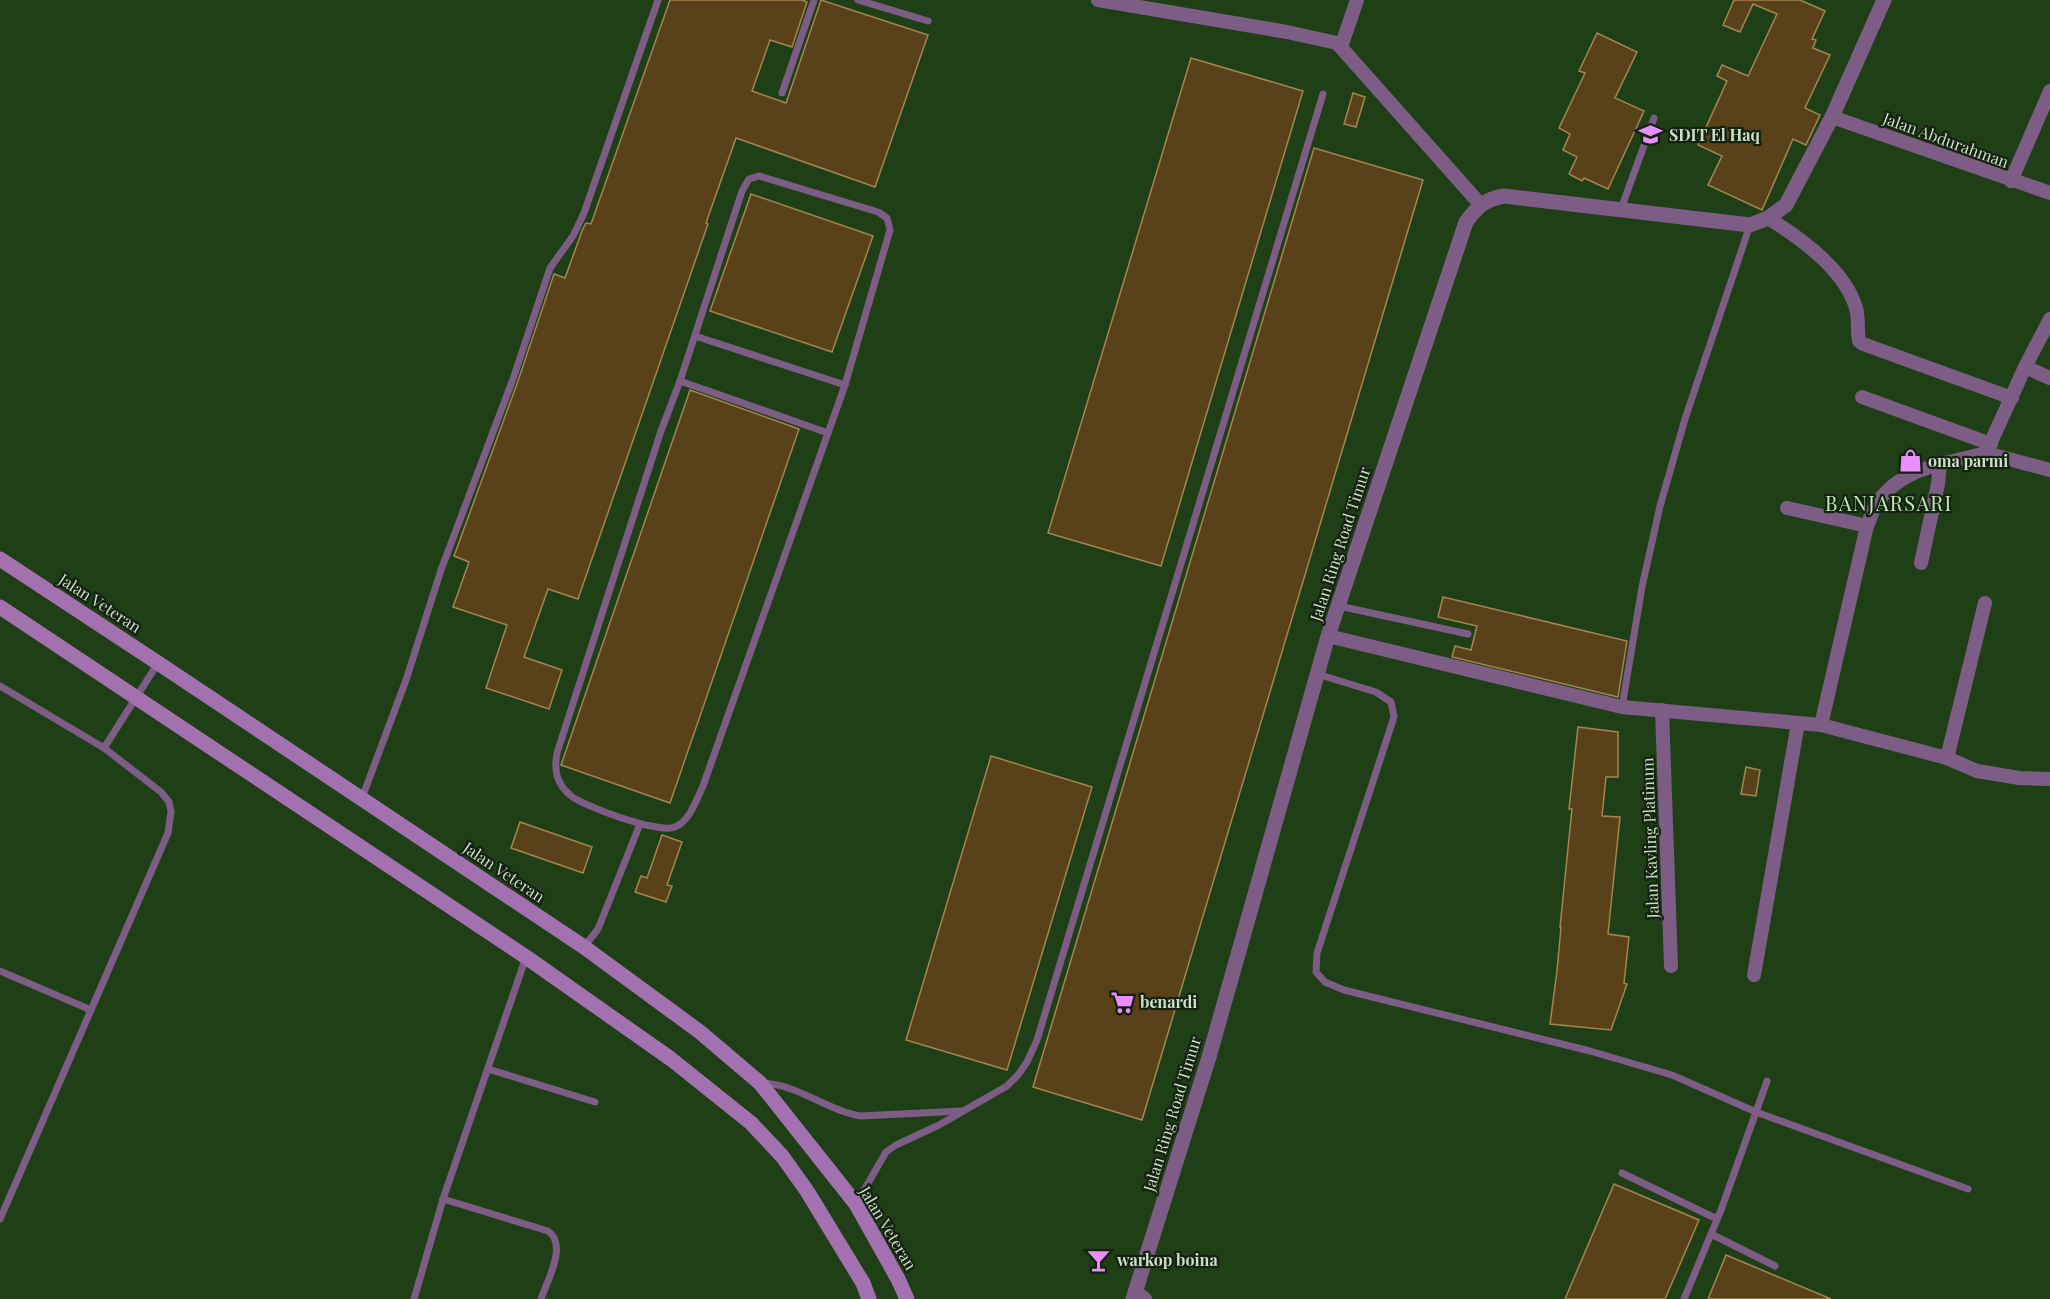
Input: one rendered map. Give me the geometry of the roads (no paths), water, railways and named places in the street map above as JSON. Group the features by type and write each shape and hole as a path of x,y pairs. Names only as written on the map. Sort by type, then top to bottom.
{"main road":[{"name":"Jalan Veteran","path":"0,560 364,794 584,947 700,1032 760,1083 856,1204 907,1299"},
{"path":"0,608 526,957 671,1059 751,1123 782,1156 807,1191 863,1283 869,1299"}],"street":[{"path":"1098,0 1331,41 1341,47 1480,204 1491,198 1504,196 1750,225 1768,218 1786,205 1832,117 1884,0"},
{"path":"1341,47 1357,0"},
{"path":"2011,181 2050,91"},
{"name":"Jalan Abdurahman","path":"1832,117 2050,193"},
{"name":"Jalan Ring Road Timur","path":"1138,1296 1209,1058 1328,636 1466,222 1480,204"},
{"path":"1768,218 1813,248 1837,276 1854,302 1859,340 1863,344 2012,398"},
{"path":"1821,725 1867,526 1876,505 1912,472 1988,448 2050,319"},
{"path":"2025,367 2050,378"},
{"path":"1862,397 1988,448 2050,470"},
{"path":"1922,563 1940,464"},
{"path":"1788,508 1867,526"},
{"path":"1947,758 1985,603"},
{"path":"1328,636 1622,707 1821,725 1947,758 1977,771 2019,778 2050,779"},
{"name":"Jalan Kavling Platinum","path":"1662,710 1671,966"},
{"path":"1754,975 1798,723"}],"lane":[{"path":"364,794 406,680 441,570 513,379 550,268 573,236 584,213 658,0"},
{"path":"782,93 814,0"},
{"path":"858,0 928,21"},
{"path":"856,1204 879,1162 896,1145 964,1111 1007,1086 1027,1062 1037,1040 1323,94"},
{"path":"1621,209 1654,118"},
{"path":"759,176 870,210 888,218 890,230 845,385 703,786 691,812 678,826 663,829 640,824 580,802 563,787 556,777 555,764 661,430 694,336 742,191 749,179 759,176"},
{"path":"1622,707 1642,587 1660,506 1689,408 1750,225"},
{"path":"694,336 845,385"},
{"path":"680,381 828,433"},
{"path":"1339,606 1468,634"},
{"path":"104,748 158,663"},
{"path":"1317,674 1376,692 1391,702 1394,717 1317,953 1316,972 1325,982 1344,990 1590,1051 1661,1072 1756,1112 1968,1189"},
{"path":"0,686 104,748 161,792 169,802 171,824 0,1219"},
{"path":"584,947 596,931 640,824"},
{"path":"414,1299 443,1199 526,957"},
{"path":"0,970 91,1010"},
{"path":"488,1069 596,1102"},
{"path":"1684,1299 1721,1210 1767,1081"},
{"path":"760,1083 788,1087 846,1113 873,1116 964,1111"},
{"path":"1622,1173 1717,1219"},
{"path":"443,1199 548,1231 553,1235 556,1239 557,1252 541,1299"},
{"path":"1711,1234 1775,1266"}],"place":[{"name":"SDIT El Haq","path":"1651,135"},
{"name":"oma parmi","path":"1910,461"},
{"name":"benardi","path":"1122,1002"},
{"name":"warkop boina","path":"1099,1260"}],"district":[{"name":"BANJARSARI","path":"1889,504"}]}
